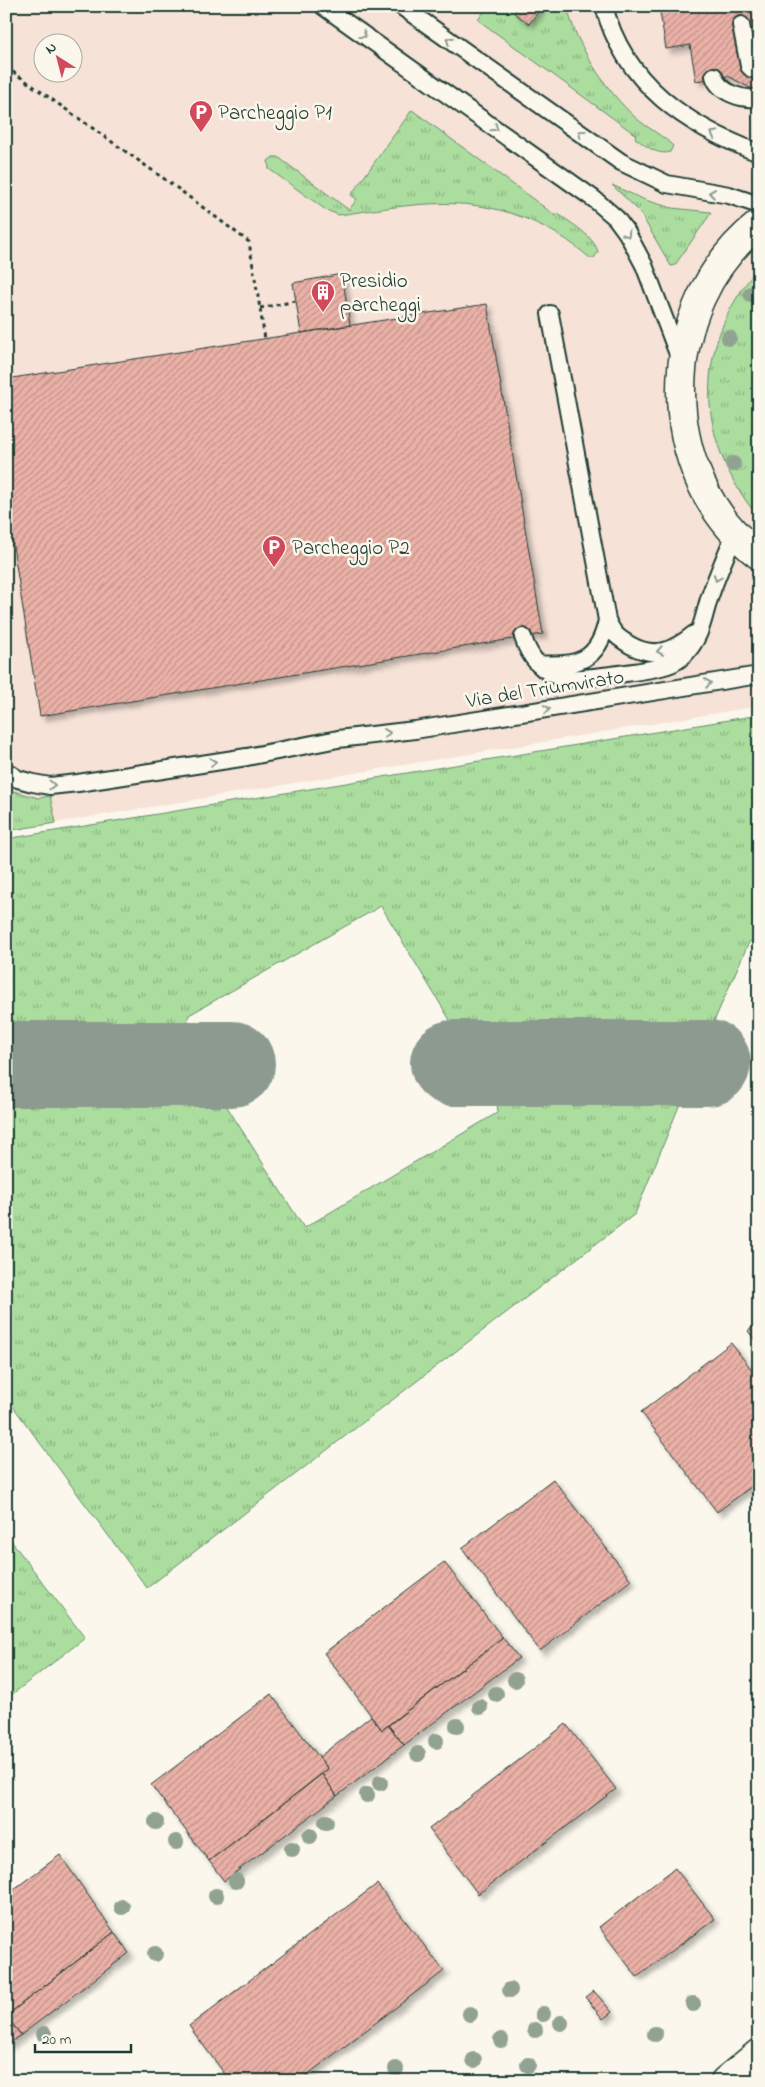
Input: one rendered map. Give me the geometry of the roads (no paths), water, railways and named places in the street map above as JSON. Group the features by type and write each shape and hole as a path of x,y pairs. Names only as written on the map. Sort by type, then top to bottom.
{"street":[{"path":"759,224 730,252 712,277 697,305 687,334 682,364 681,402 687,444 705,491 735,533 759,555"},
{"path":"725,2081 759,2053"}],"lane":[{"path":"323,6 594,199 616,218 627,233 644,265 682,364"},
{"path":"401,6 621,162 667,184 729,195 759,205"},
{"path":"604,6 614,38 638,75 654,92 694,124 723,139 759,153"},
{"path":"741,25 749,66 752,70 759,70"},
{"path":"714,76 718,84 731,93 742,98 751,99 759,97"},
{"path":"550,314 607,620 614,634 641,652 655,653 670,650 685,642 701,628"},
{"path":"523,637 526,648 538,664 564,679 577,679 668,665 684,656 701,628 708,610 710,595 735,533"},
{"path":"538,664 555,665 572,663 583,659 596,649 604,636 607,620"},
{"name":"Via del Triumvirato","path":"6,771 18,779 33,783 50,786 78,784 247,757 338,740 759,675"}],"place":[{"name":"Parcheggio P1","path":"201,133"},
{"name":"Presidio parcheggi","path":"323,313"},
{"name":"Parcheggio P2","path":"274,568"}]}
